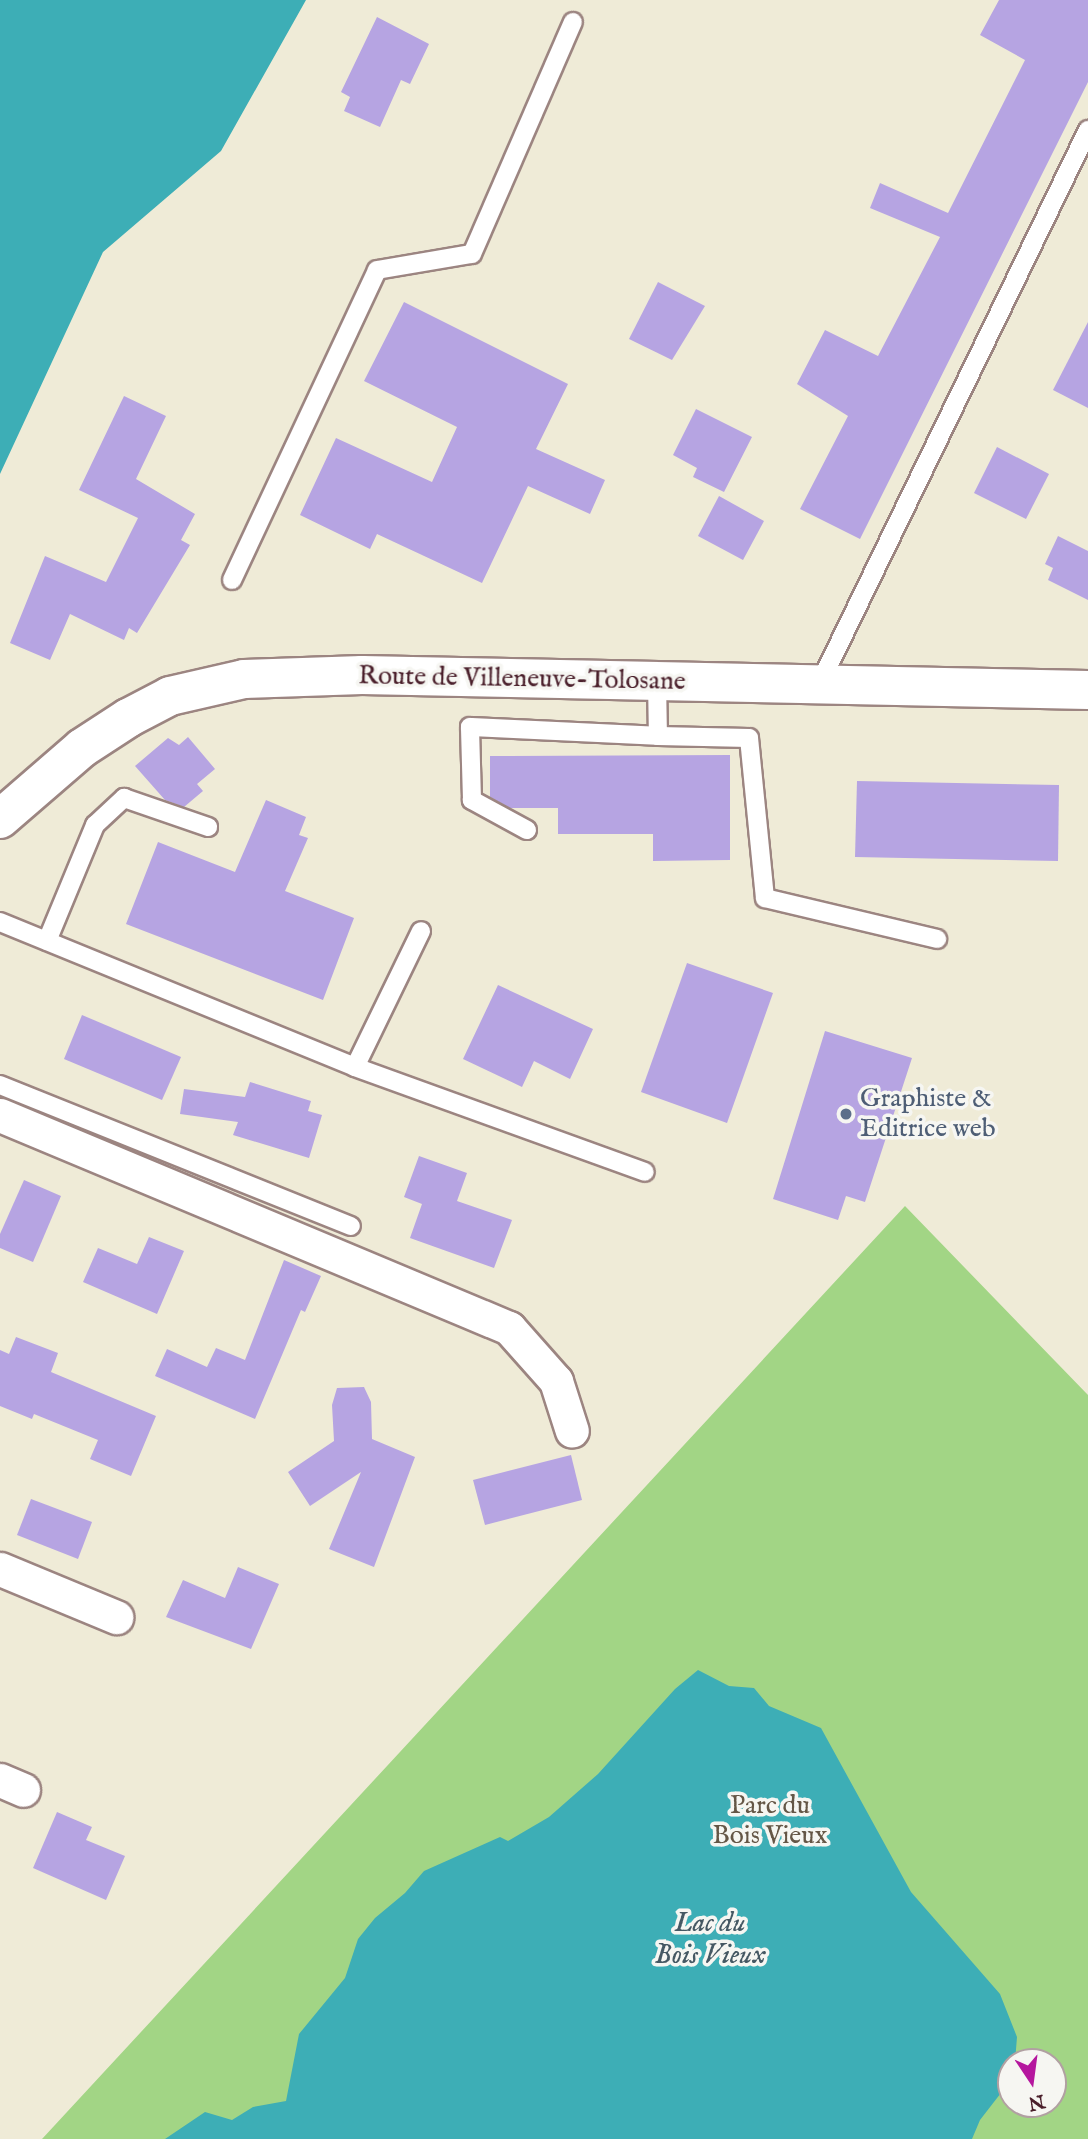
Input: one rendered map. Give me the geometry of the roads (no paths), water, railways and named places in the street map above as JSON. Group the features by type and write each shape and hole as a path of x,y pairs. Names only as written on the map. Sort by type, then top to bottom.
{"street":[{"name":"Route de Villeneuve-Tolosane","path":"0,819 82,748 128,718 170,696 220,683 348,675 1088,690"},
{"path":"0,1115 509,1328 556,1381 572,1432"},
{"path":"0,1569 116,1617"}],"lane":[{"path":"232,580 377,270 472,254 573,22"},
{"path":"819,685 1088,130"},
{"path":"657,681 658,736"},
{"path":"527,830 472,800 470,727 750,738 765,898 937,939"},
{"path":"47,941 95,825 124,798 208,827"},
{"path":"0,922 355,1067 645,1172"},
{"path":"355,1067 421,930"},
{"path":"0,1085 351,1226"}],"water":[{"path":"0,0 306,0 221,151 103,252 0,474"},
{"name":"Lac du Bois Vieux","path":"698,1670 729,1686 754,1688 769,1706 821,1728 911,1892 1000,1994 1017,2037 1016,2048 997,2048 997,2098 980,2120 972,2139 165,2139 205,2112 232,2120 253,2107 286,2101 299,2034 345,1978 358,1939 375,1918 405,1893 424,1871 500,1837 508,1841 549,1817 598,1774 675,1689"}],"place":[{"name":"Graphiste & Editrice web","path":"846,1114"}],"park label":[{"name":"Parc du Bois Vieux","path":"770,1821"}]}
